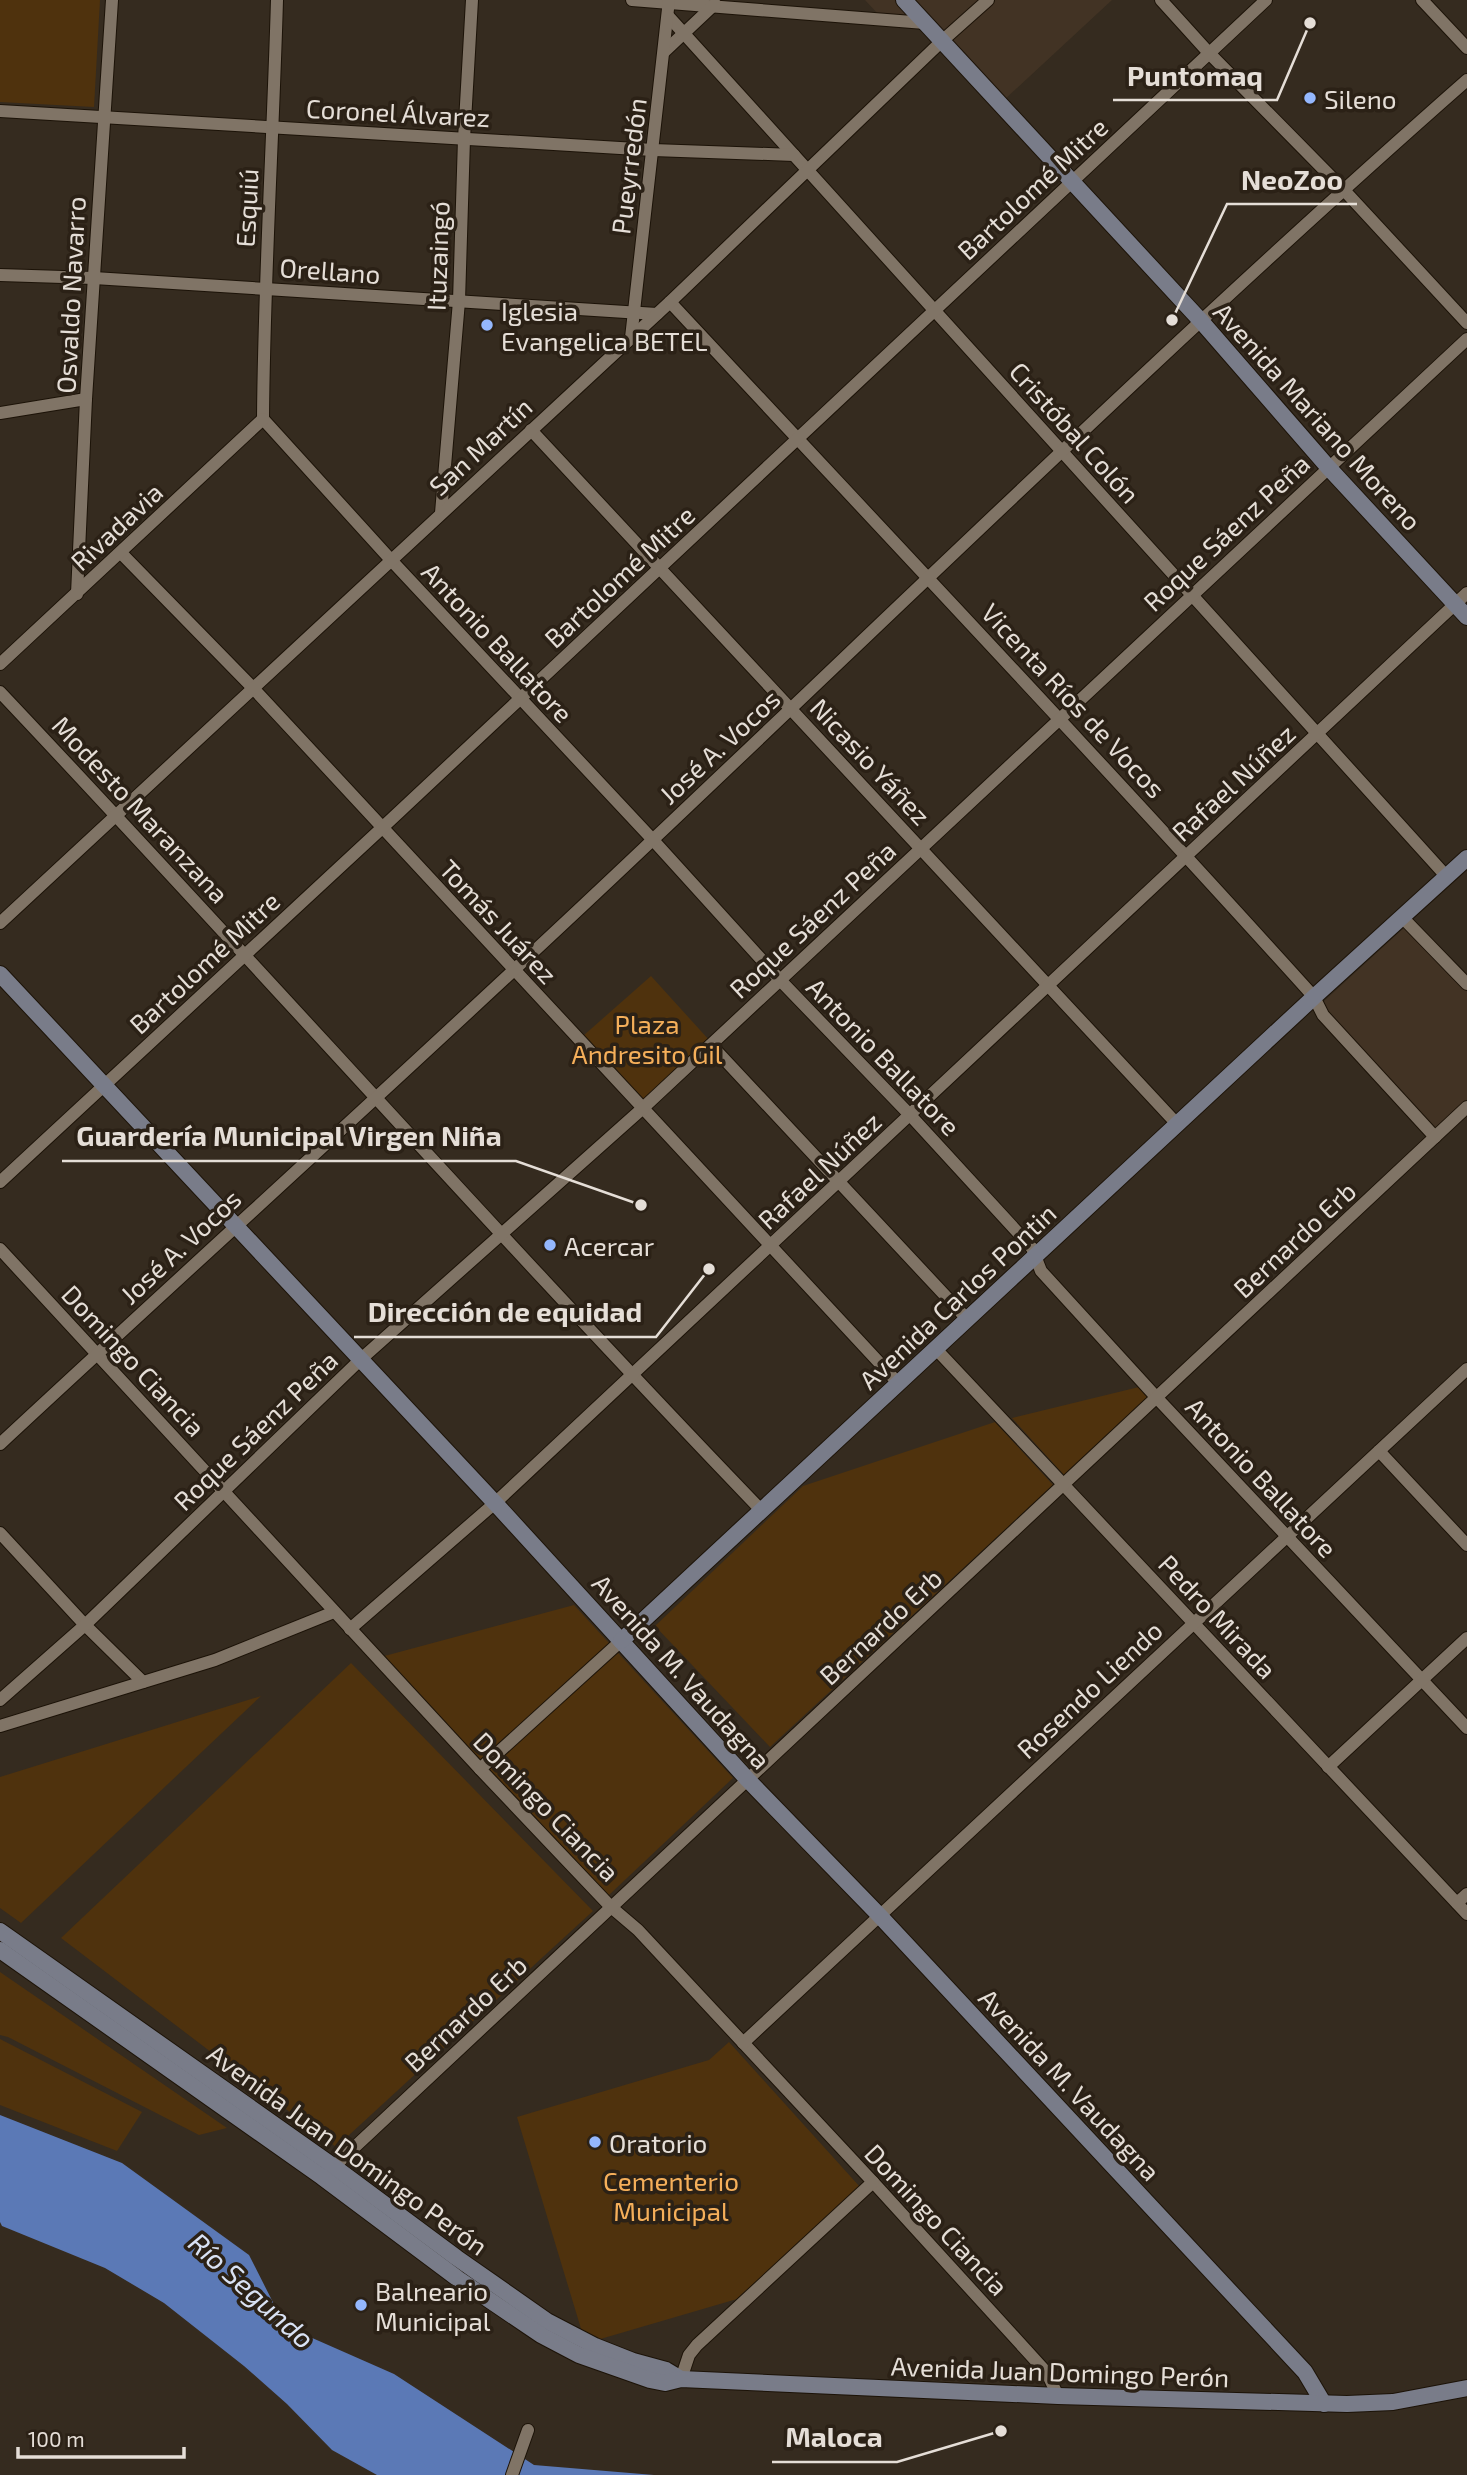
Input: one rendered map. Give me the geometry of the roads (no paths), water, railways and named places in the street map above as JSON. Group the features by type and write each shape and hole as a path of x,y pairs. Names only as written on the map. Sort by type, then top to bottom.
{"main road":[{"name":"Avenida Mariano Moreno","path":"904,0 1201,321 1328,467 1461,599 1467,617"},
{"name":"Avenida Carlos Pontin","path":"621,1641 1467,858"},
{"name":"Avenida M. Vaudagna","path":"0,974 237,1224 748,1780 879,1915 1305,2372 1324,2404"},
{"name":"Avenida Juan Domingo Perón","path":"0,1931 328,2171"},
{"name":"Avenida Juan Domingo Perón","path":"0,1950 547,2321 604,2350 666,2370 681,2379 1058,2396 1324,2404 1393,2402 1436,2393"},
{"path":"1436,2393 1467,2379"},
{"path":"1436,2393 1467,2388"}],"street":[{"name":"Osvaldo Navarro","path":"77,594 103,118 113,0"},
{"name":"Esquiú","path":"263,419 264,289 274,128 277,0"},
{"name":"Ituzaingó","path":"441,513 459,302 472,0"},
{"path":"632,0 716,3 925,23"},
{"name":"San Martín","path":"0,923 670,302 988,0"},
{"path":"1161,0 1209,53 1343,189 1467,323"},
{"name":"Bartolomé Mitre","path":"0,1182 1266,0"},
{"path":"1422,0 1467,48"},
{"name":"Pueyrredón","path":"631,338 669,1"},
{"path":"664,52 716,3"},
{"name":"Cristóbal Colón","path":"669,17 1447,877"},
{"name":"José A. Vocos","path":"0,1444 514,971 1201,321 1343,189 1467,80"},
{"name":"Coronel Álvarez","path":"0,111 464,139 794,155"},
{"name":"Orellano","path":"0,275 94,278 657,314"},
{"name":"Vicenta Ríos de Vocos","path":"670,302 1187,856 1314,997 1322,1014 1435,1137"},
{"name":"Roque Sáenz Peña","path":"0,1700 85,1625 360,1360 643,1108 1467,339"},
{"path":"0,413 86,399"},
{"name":"Rivadavia","path":"5,660 263,419"},
{"name":"Antonio Ballatore","path":"263,419 780,980 911,1115 1032,1248 1041,1271 1467,1728"},
{"name":"Nicasio Yáñez","path":"531,430 1177,1124"},
{"name":"Tomás Juárez","path":"121,553 253,688 900,1384"},
{"name":"Rafael Núñez","path":"350,1629 495,1503 1461,599"},
{"path":"0,646 5,660"},
{"name":"Modesto Maranzana","path":"0,692 246,954 631,1376 762,1511"},
{"path":"1402,917 1467,985"},
{"path":"711,1045 967,1319"},
{"name":"Bernardo Erb","path":"328,2171 1467,1107"},
{"name":"Domingo Ciancia","path":"0,1249 480,1769 611,1907 638,1930 873,2182 1048,2373 1058,2396"},
{"name":"Pedro Mirada","path":"936,1349 1467,1914"},
{"name":"Rosendo Liendo","path":"743,2043 1467,1369"},
{"path":"1379,1451 1467,1545"},
{"path":"0,1533 85,1625 143,1682"},
{"path":"0,1727 215,1660 334,1612"},
{"path":"1328,1767 1467,1637"},
{"name":"Avenida Carlos Pontin","path":"480,1769 621,1641"},
{"path":"1457,1903 1467,1894"},
{"path":"681,2379 697,2345 873,2182"},
{"path":"512,2475 528,2430"}],"water":[{"name":"Río Segundo","path":"0,2115 122,2163 249,2255 285,2326 394,2374 534,2465 654,2475 377,2475 332,2450 287,2404 244,2366 164,2303 105,2268 2,2226"}],"place":[{"name":"Puntomaq","path":"1310,23"},
{"name":"Sileno","path":"1310,98"},
{"name":"NeoZoo","path":"1172,320"},
{"name":"Iglesia Evangelica BETEL","path":"487,325"},
{"name":"Guardería Municipal Virgen Niña","path":"641,1205"},
{"name":"Acercar","path":"550,1245"},
{"name":"Dirección de equidad","path":"709,1269"},
{"name":"Oratorio","path":"595,2142"},
{"name":"Balneario Municipal","path":"361,2305"},
{"name":"Maloca","path":"1001,2431"}],"park label":[{"name":"Plaza Andresito Gil","path":"647,1038"},
{"name":"Cementerio Municipal","path":"671,2195"}]}
